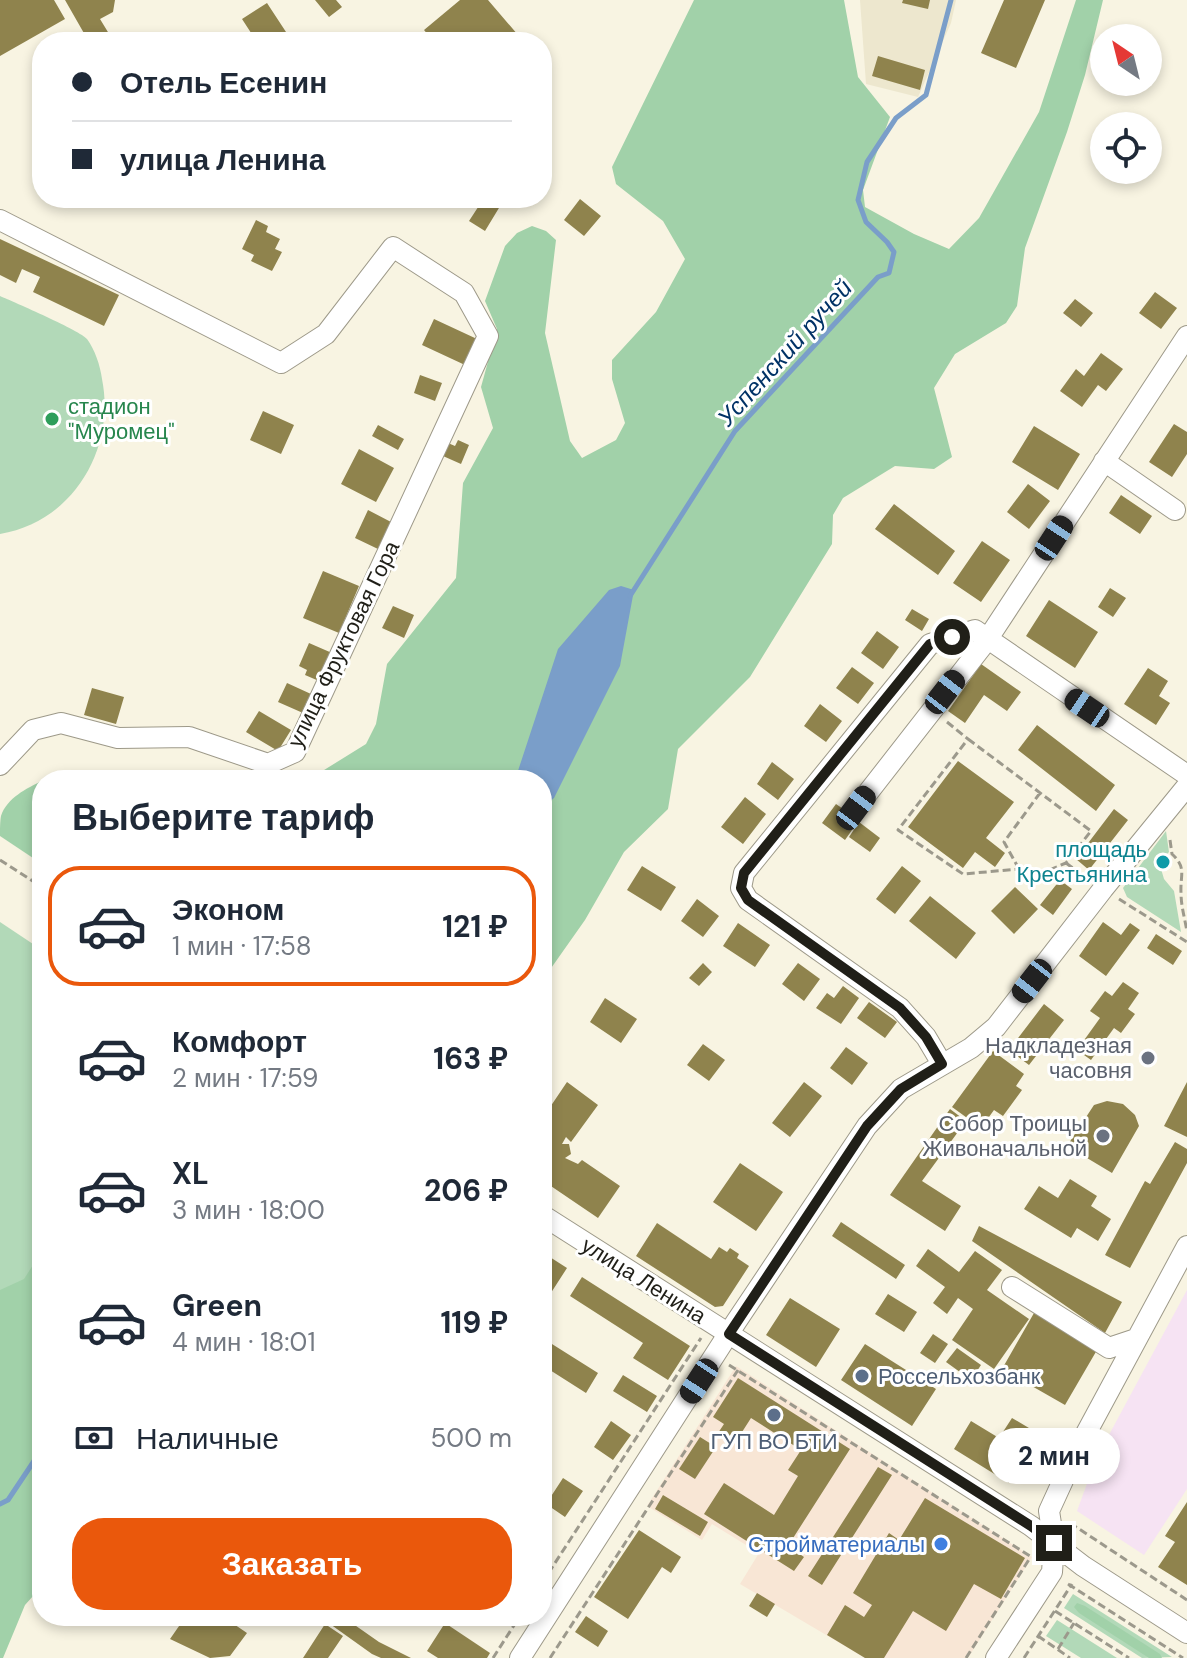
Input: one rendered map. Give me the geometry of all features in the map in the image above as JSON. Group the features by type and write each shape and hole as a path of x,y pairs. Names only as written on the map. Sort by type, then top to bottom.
{"street":[{"name":"улица Фруктовая Гора","path":"0,220 281,363 326,334 393,247 464,293 488,336 295,752 268,764 189,737 118,738 61,723 33,730 0,765"},
{"path":"856,808 939,716 1187,336"},
{"path":"1104,461 1175,510"},
{"path":"942,1064 926,1037 900,1008 748,900 741,888 744,873 930,644 975,630 1187,775"},
{"path":"552,1608 867,1126 901,1089 971,1048 996,1027 1187,786"},
{"name":"улица Ленина","path":"552,1221 1031,1526 1083,1566 1187,1633"},
{"path":"996,1658 1052,1572 1054,1543 1049,1511 1076,1452 1187,1246"},
{"path":"1012,1287 1109,1348 1136,1339"},
{"path":"520,1658 541,1626"}],"path":[{"path":"939,716 1091,831 1066,863 1042,873 1019,869 963,874 898,830 968,739"},
{"path":"1019,869 1004,842 1040,793"},
{"path":"1166,813 1172,854 1182,861 1186,874 1180,889 1187,932"},
{"path":"0,860 32,881"},
{"path":"1066,863 1187,942"},
{"path":"1180,889 1187,888"},
{"path":"552,1568 711,1322"},
{"path":"715,1356 1031,1557 1181,1658"},
{"path":"550,1658 738,1370"},
{"path":"1049,1511 1187,1600"},
{"path":"966,1658 1031,1557"},
{"path":"1024,1658 1083,1566"},
{"path":"1055,1611 1129,1658"},
{"path":"1058,1649 1074,1623"},
{"path":"493,1658 514,1626"},
{"path":"1038,1636 1070,1658"}],"shaded area":[{"path":"860,0 956,0 951,23 918,97 866,84"},
{"path":"1187,1290 1187,1489 1144,1555 1077,1511 1096,1459"},
{"path":"736,1366 1032,1557 968,1658 865,1658 740,1584 759,1553 712,1524 702,1540 647,1506"}],"green space":[{"path":"694,0 844,0 858,77 890,117 863,190 865,207 949,249 979,218 1039,112 1076,0 1103,0 1097,24 1090,24 1090,54 1085,75 1025,248 1017,306 1006,323 955,354 934,388 952,457 934,469 895,466 843,498 833,515 832,544 750,677 678,749 668,809 624,852 585,920 552,967 552,770 324,770 366,744 376,724 387,664 456,578 463,483 493,428 481,387 497,329 485,301 505,246 517,233 532,226 546,231 556,240 545,333 570,441 582,458 616,440 625,423 612,379 612,360 656,312 685,259 663,221 616,184 612,167"},
{"name":"стадион \"Муромец\"","path":"0,296 61,323 87,339 100,368 105,405 95,456 84,478 68,498 49,515 26,527 0,534"},
{"path":"32,786 32,857 0,836 4,810"},
{"path":"1166,831 1169,852 1159,862 1164,879 1174,891 1181,932 1127,897 1123,888"},
{"path":"0,922 32,943 32,1288 0,1336"},
{"path":"32,1267 32,1597 25,1605 3,1658 0,1658 0,1290 24,1279"},
{"path":"1073,1594 1172,1657 1142,1658 1064,1608"},
{"path":"1077,1603 1162,1658 1149,1658 1079,1613 1074,1607"},
{"path":"1057,1620 1117,1658 1081,1658 1046,1636"}],"water":[{"path":"621,586 634,590 620,666 552,800 552,770 518,770 558,649 609,590"}],"building":[{"path":"0,0 54,0 65,19 42,32 32,32 32,38 0,56"},
{"path":"65,0 115,0 113,12 100,19 108,32 83,32"},
{"path":"315,0 336,0 342,7 329,17"},
{"path":"460,0 488,0 515,32 426,32 424,30"},
{"path":"903,0 930,0 928,9 902,3"},
{"path":"1004,0 1045,0 1016,68 981,53"},
{"path":"267,3 286,32 250,32 242,19"},
{"path":"878,56 925,70 920,90 872,76"},
{"path":"580,199 601,216 584,236 564,220"},
{"path":"477,208 499,208 485,231 469,221"},
{"path":"256,220 268,226 266,232 280,239 275,249 282,252 272,271 251,261 254,255 242,249"},
{"path":"0,239 119,295 104,326 33,292 40,277 22,269 16,283 0,275"},
{"path":"1155,292 1177,308 1161,329 1139,313"},
{"path":"1075,299 1093,313 1081,327 1063,313"},
{"path":"434,319 477,339 465,365 422,345"},
{"path":"1101,353 1123,369 1106,391 1098,385 1082,407 1060,391 1076,369 1084,376"},
{"path":"420,375 442,383 435,401 414,393"},
{"path":"263,411 294,425 281,454 250,440"},
{"path":"1174,424 1187,432 1187,454 1172,477 1149,462"},
{"path":"378,425 404,439 398,450 372,436"},
{"path":"1034,426 1080,454 1058,490 1012,462"},
{"path":"458,440 469,445 461,464 443,456 448,443 455,446"},
{"path":"359,449 394,468 376,502 341,484"},
{"path":"1028,484 1050,501 1029,529 1007,512"},
{"path":"1121,495 1152,516 1140,534 1109,513"},
{"path":"894,504 955,551 938,575 875,529"},
{"path":"368,510 391,522 378,549 355,538"},
{"path":"982,541 1010,560 981,602 953,583"},
{"path":"323,571 359,586 339,633 303,618"},
{"path":"1110,588 1126,598 1113,617 1098,607"},
{"path":"1049,600 1098,632 1075,668 1026,636"},
{"path":"393,606 414,615 404,638 382,628"},
{"path":"912,609 929,619 922,631 905,620"},
{"path":"877,631 899,647 883,669 861,653"},
{"path":"309,643 332,653 319,681 305,675 307,670 299,666"},
{"path":"981,664 1021,692 1007,711 984,695 965,723 948,711"},
{"path":"852,667 874,683 858,704 836,688"},
{"path":"1148,668 1168,681 1159,696 1170,703 1156,725 1124,704"},
{"path":"287,683 311,694 303,713 278,702"},
{"path":"92,688 124,697 116,724 84,715"},
{"path":"820,704 842,721 826,742 804,726"},
{"path":"259,711 291,730 278,751 246,732"},
{"path":"1037,725 1115,785 1096,811 1018,750"},
{"path":"958,761 1014,802 986,838 1005,853 995,867 975,852 963,868 908,827"},
{"path":"772,762 794,779 778,800 757,784"},
{"path":"745,797 766,814 743,844 721,827"},
{"path":"836,804 859,820 845,840 822,823"},
{"path":"1114,809 1128,820 1089,870 1076,859"},
{"path":"859,822 880,838 870,852 849,837"},
{"path":"642,866 676,887 661,911 627,890"},
{"path":"902,866 921,881 895,914 876,899"},
{"path":"1060,880 1072,889 1053,915 1040,905"},
{"path":"1015,887 1038,909 1014,934 991,911"},
{"path":"930,896 976,933 956,959 909,921"},
{"path":"697,899 719,916 703,937 681,921"},
{"path":"1103,922 1121,935 1130,923 1140,930 1106,976 1079,956"},
{"path":"738,923 770,945 755,967 723,946"},
{"path":"1156,934 1182,951 1173,965 1147,948"},
{"path":"703,963 712,972 699,986 689,978"},
{"path":"798,963 820,979 804,1001 782,984"},
{"path":"1123,982 1139,993 1128,1009 1135,1014 1121,1033 1114,1028 1091,1060 1077,1050 1100,1018 1090,1011 1105,991 1112,996"},
{"path":"843,986 859,998 841,1024 816,1008 827,993 834,998"},
{"path":"605,998 637,1019 621,1043 590,1022"},
{"path":"869,1002 897,1022 885,1038 857,1018"},
{"path":"1044,1004 1064,1020 1029,1065 1009,1050"},
{"path":"703,1044 725,1060 709,1081 687,1065"},
{"path":"846,1047 868,1063 852,1085 830,1068"},
{"name":"Надкладезная часовня","path":"1148,1050 1154,1052 1154,1064 1148,1066 1142,1064 1140,1058 1142,1052"},
{"path":"993,1051 1024,1074 1016,1086 1022,1090 1003,1116 994,1110 981,1128 952,1107"},
{"path":"567,1082 598,1105 571,1142 566,1137 562,1144 569,1144 571,1154 565,1158 578,1164 582,1160 620,1186 598,1218 552,1187 552,1104"},
{"path":"804,1082 822,1096 790,1137 772,1123"},
{"path":"1187,1082 1187,1137 1164,1126"},
{"name":"Собор Троицы Живоначальной","path":"1107,1101 1123,1104 1135,1115 1139,1126 1112,1173 1067,1146 1094,1105"},
{"path":"950,1109 966,1121 922,1181 961,1206 945,1231 890,1195"},
{"path":"1175,1142 1187,1149 1187,1163 1130,1268 1105,1255 1145,1181 1150,1184"},
{"path":"740,1163 783,1192 756,1231 713,1202"},
{"path":"1070,1179 1097,1196 1091,1206 1111,1219 1098,1241 1077,1228 1071,1238 1024,1209 1039,1186 1058,1198"},
{"path":"841,1222 905,1265 896,1279 832,1236"},
{"path":"657,1223 711,1259 719,1247 727,1252 730,1248 739,1254 737,1258 749,1266 723,1306 715,1307 636,1256"},
{"path":"979,1226 1122,1302 1105,1333 972,1241"},
{"path":"928,1249 959,1272 975,1251 1002,1270 987,1290 1029,1319 994,1369 952,1340 973,1309 958,1298 947,1314 933,1303 945,1287 916,1266"},
{"path":"552,1258 567,1268 552,1291"},
{"path":"582,1277 690,1346 668,1380 633,1358 643,1343 570,1296"},
{"path":"888,1294 917,1312 904,1332 875,1314"},
{"path":"790,1298 840,1329 816,1367 766,1335"},
{"path":"1034,1313 1097,1350 1065,1405 1002,1369"},
{"path":"933,1334 948,1344 935,1363 920,1353"},
{"path":"552,1344 598,1373 586,1393 552,1371"},
{"path":"865,1344 936,1389 912,1426 841,1380"},
{"path":"957,1348 981,1365 971,1380 946,1362"},
{"path":"623,1375 657,1396 647,1412 613,1391"},
{"path":"738,1378 850,1449 788,1546 804,1557 794,1571 704,1514 724,1483 774,1515 798,1476 788,1470 801,1450 751,1418 735,1443 718,1433 724,1424 713,1417"},
{"path":"1012,1418 1039,1434 1009,1483 954,1449 971,1421 999,1438"},
{"path":"611,1421 631,1435 613,1460 594,1447"},
{"path":"700,1437 716,1447 695,1479 679,1469"},
{"path":"878,1467 892,1475 822,1585 808,1576"},
{"path":"563,1478 583,1491 565,1517 552,1508 552,1495"},
{"path":"663,1495 708,1522 700,1536 655,1509"},
{"path":"925,1498 1025,1558 1001,1599 974,1584 946,1631 913,1611 884,1658 865,1658 827,1635 845,1605 864,1617 872,1605 853,1593 889,1533 899,1540"},
{"path":"1187,1502 1187,1585 1158,1567 1175,1542 1165,1536"},
{"path":"639,1530 681,1557 671,1573 662,1567 628,1619 594,1597"},
{"path":"757,1593 775,1604 767,1617 749,1606"},
{"path":"586,1616 608,1631 598,1647 575,1632"},
{"path":"179,1626 237,1626 247,1633 230,1656 210,1658 170,1639"},
{"path":"324,1626 343,1636 328,1658 303,1658"},
{"path":"333,1626 356,1626 411,1658 381,1658"},
{"path":"443,1626 450,1626 490,1653 487,1658 438,1658 427,1651"}],"waterway":[{"name":"Успенский ручей","path":"630,596 735,431 878,277 889,273 894,252 866,222 858,200 867,162 896,118 926,95 951,0"},
{"name":"Успенский ручей","path":"0,1504 8,1500 32,1464"}],"place":[{"name":"стадион \"Муромец\"","path":"52,419"},
{"name":"площадь Крестьянина","path":"1163,862"},
{"name":"Надкладезная часовня","path":"1148,1058"},
{"name":"Собор Троицы Живоначальной","path":"1103,1136"},
{"name":"Россельхозбанк","path":"862,1376"},
{"name":"ГУП ВО БТИ","path":"774,1415"},
{"name":"Стройматериалы","path":"941,1544"}],"route":[{"path":"952,637 930,644 744,873 741,888 748,900 900,1008 926,1037 942,1064 901,1089 867,1126 729,1334 1054,1543"}]}
